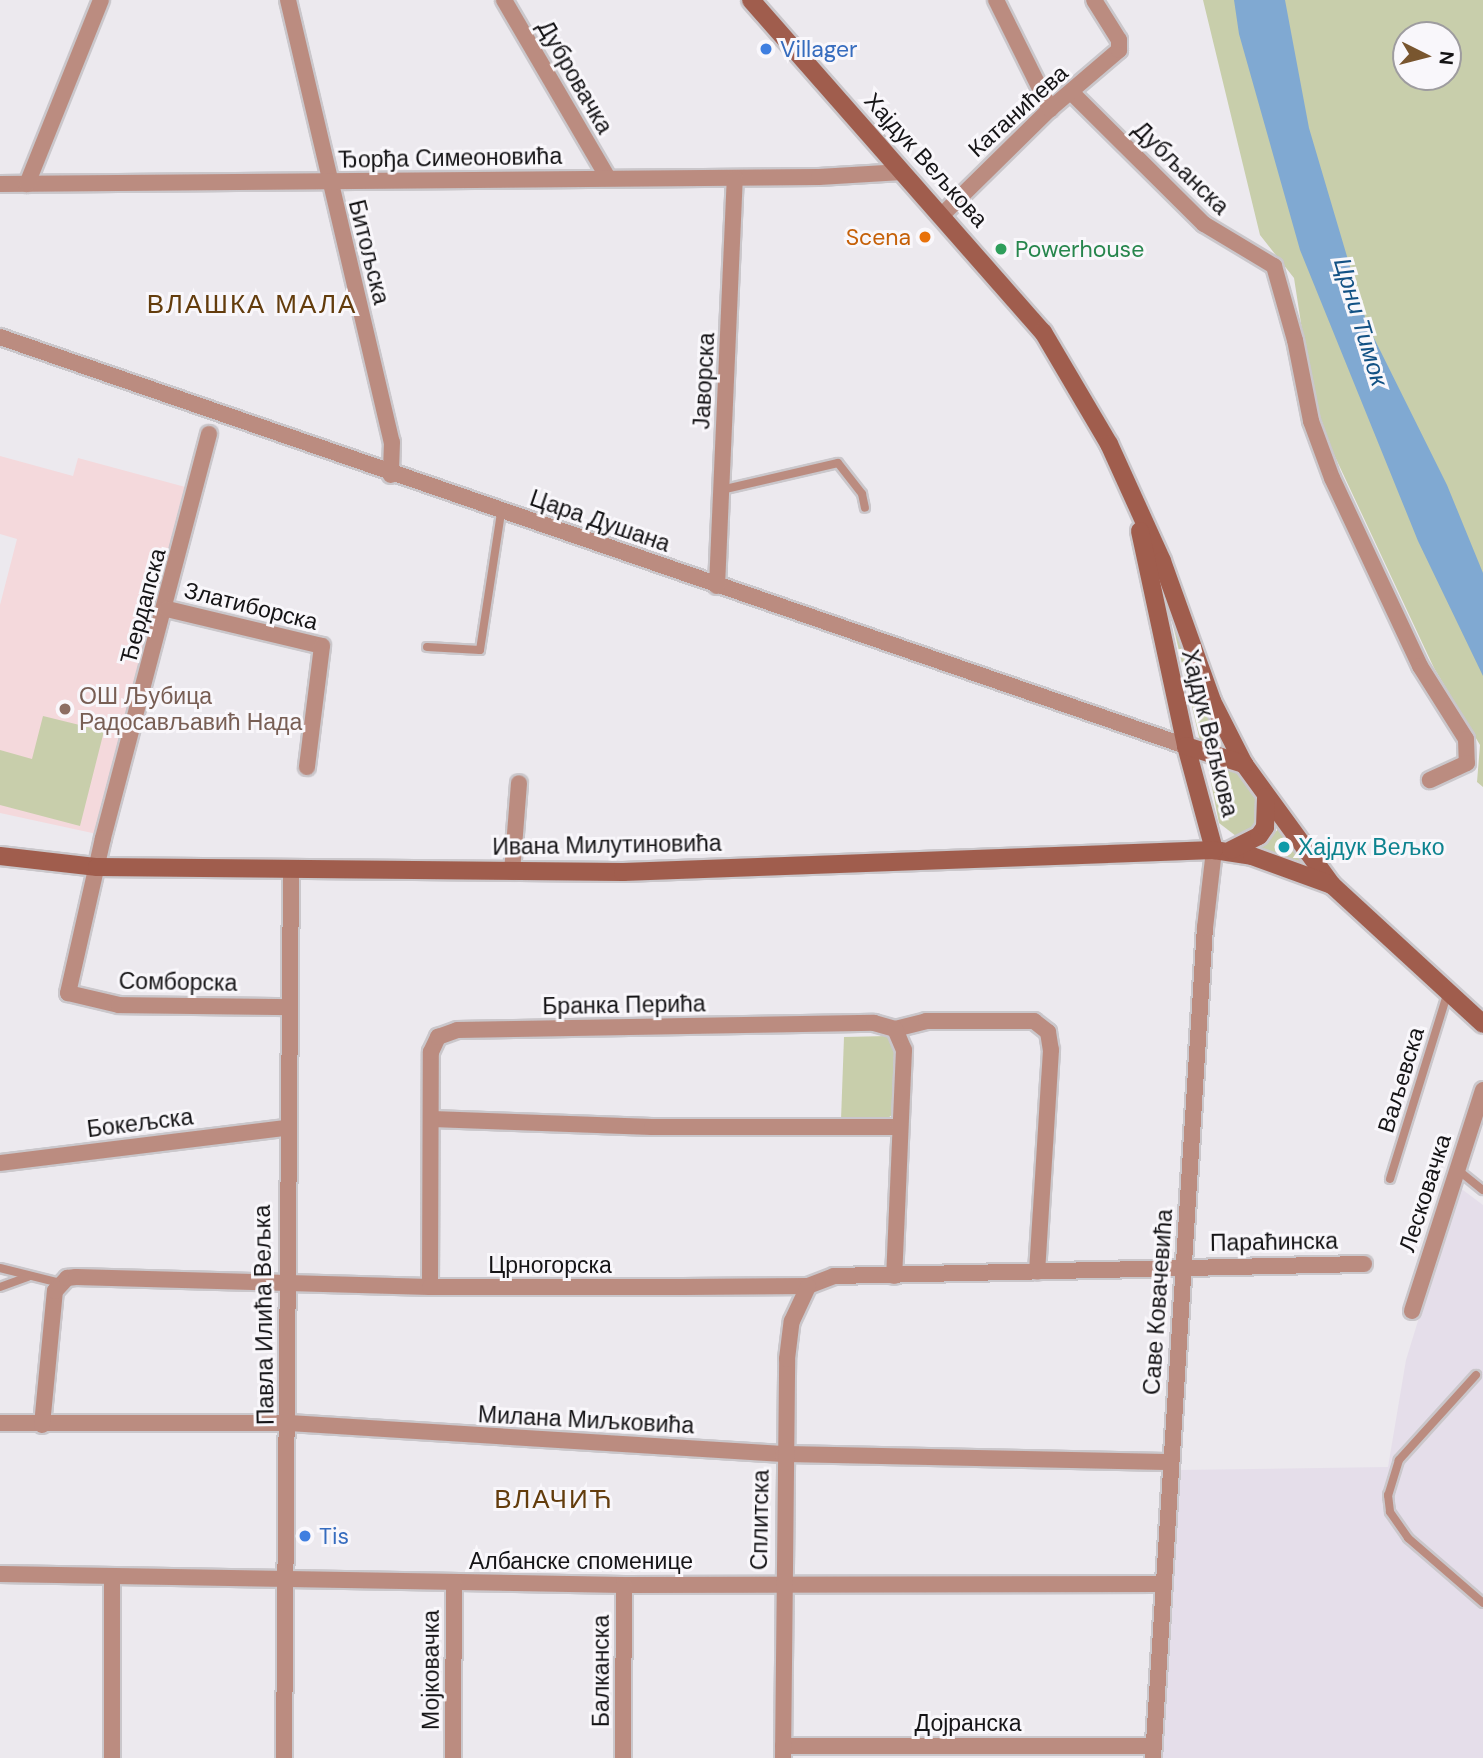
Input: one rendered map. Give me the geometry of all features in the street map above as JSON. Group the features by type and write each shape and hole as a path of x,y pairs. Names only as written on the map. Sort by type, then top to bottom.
{"street":[{"path":"27,184 101,0"},
{"name":"Битољска","path":"288,0 328,183 392,442 391,475"},
{"name":"Дубровачка","path":"504,0 608,178"},
{"name":"Хајдук Вељкова","path":"751,0 1043,332 1093,414 1136,506 1161,561 1212,701 1244,764 1332,885 1448,992 1481,1018"},
{"path":"996,0 1050,109"},
{"name":"Катанићева","path":"942,215 1050,109 1072,93 1119,50 1119,40 1094,0"},
{"name":"Дубљанска","path":"1072,93 1203,224 1227,242 1269,260 1279,276 1311,421 1332,478 1420,666 1466,739 1467,764 1430,780"},
{"name":"Ђорђа Симеоновића","path":"0,184 736,178 902,172"},
{"name":"Јаворска","path":"717,586 736,178"},
{"name":"Цара Душана","path":"0,337 391,475 1186,746"},
{"name":"Ђердапска","path":"68,993 97,866 167,609 209,434"},
{"name":"Хајдук Вељкова","path":"1136,506 1186,746 1223,850 1332,885"},
{"name":"Златиборска","path":"167,609 323,648 307,767"},
{"path":"1186,746 1244,764"},
{"path":"512,872 519,783"},
{"path":"1223,850 1259,836 1265,827 1269,804 1264,789"},
{"name":"Ивана Милутиновића","path":"0,856 97,866 290,871 623,872 1223,850"},
{"name":"Саве Ковачевића","path":"1153,1752 1205,928 1223,850"},
{"name":"Павла Илића Вељка","path":"284,1758 289,1423 285,1282 290,871"},
{"name":"Сомборска","path":"68,993 118,1005 288,1007"},
{"name":"Бранка Перића","path":"430,1287 432,1047 449,1032 874,1023 895,1029 926,1021 1034,1021 1048,1032 1051,1050 1037,1272"},
{"path":"894,1276 904,1050 895,1029"},
{"name":"Лесковачка","path":"1412,1311 1483,1090"},
{"path":"432,1119 652,1128 900,1127"},
{"name":"Бокељска","path":"0,1163 286,1128"},
{"name":"Параћинска","path":"1184,1266 1364,1264"},
{"name":"Црногорска","path":"60,1283 86,1276 430,1287 808,1286 834,1276 1184,1266"},
{"path":"42,1425 53,1302 60,1283"},
{"name":"Сплитска","path":"783,1752 781,1583 788,1336 808,1286"},
{"name":"Милана Миљковића","path":"0,1423 289,1423 783,1454 1170,1462"},
{"name":"Албанске споменице","path":"0,1574 624,1585 1163,1584"},
{"path":"111,1578 112,1758"},
{"name":"Мојковачка","path":"453,1758 454,1583"},
{"name":"Балканска","path":"623,1758 624,1585"},
{"name":"Дојранска","path":"783,1752 1153,1752"}],"lane":[{"path":"721,490 834,462 844,465 866,508"},
{"path":"427,647 480,650 501,512"},
{"name":"Ваљевска","path":"1390,1179 1448,992"},
{"path":"1456,1168 1483,1190"},
{"path":"0,1268 60,1283"},
{"path":"0,1287 28,1277"},
{"path":"1476,1375 1399,1460 1388,1495 1391,1512 1408,1538 1483,1603"}],"shaded area":[{"name":"ОШ Љубица Радосављавић Нада","path":"0,456 73,476 78,458 189,488 97,834 0,813 0,605 17,539 0,534"},
{"path":"1459,1187 1483,1205 1483,1758 1162,1758 1177,1470 1388,1467 1406,1360"}],"green space":[{"path":"1203,0 1483,0 1483,787 1477,782 1480,745 1434,668 1315,414 1294,278 1260,235"},
{"path":"1170,612 1174,612 1225,748 1200,741"},
{"path":"43,716 104,731 80,826 0,805 0,750 32,759"},
{"path":"1206,757 1234,768 1256,800 1259,811 1254,830 1236,836 1219,823"},
{"path":"1280,827 1304,860 1302,862 1260,849"},
{"path":"887,1036 895,1041 892,1115 884,1121 841,1120 844,1037"}],"water":[{"name":"Црни Тимок","path":"1234,0 1285,0 1309,128 1367,324 1447,485 1483,573 1483,676 1418,541 1300,250 1239,34"}],"place":[{"name":"Villager","path":"766,49"},
{"name":"Scena","path":"925,237"},
{"name":"Powerhouse","path":"1001,249"},
{"name":"ОШ Љубица Радосављавић Нада","path":"65,709"},
{"name":"Хајдук Вељко","path":"1284,847"},
{"name":"Tis","path":"305,1536"}],"district":[{"name":"ВЛАШКА МАЛА","path":"252,305"},
{"name":"ВЛАЧИЋ","path":"554,1500"}]}
